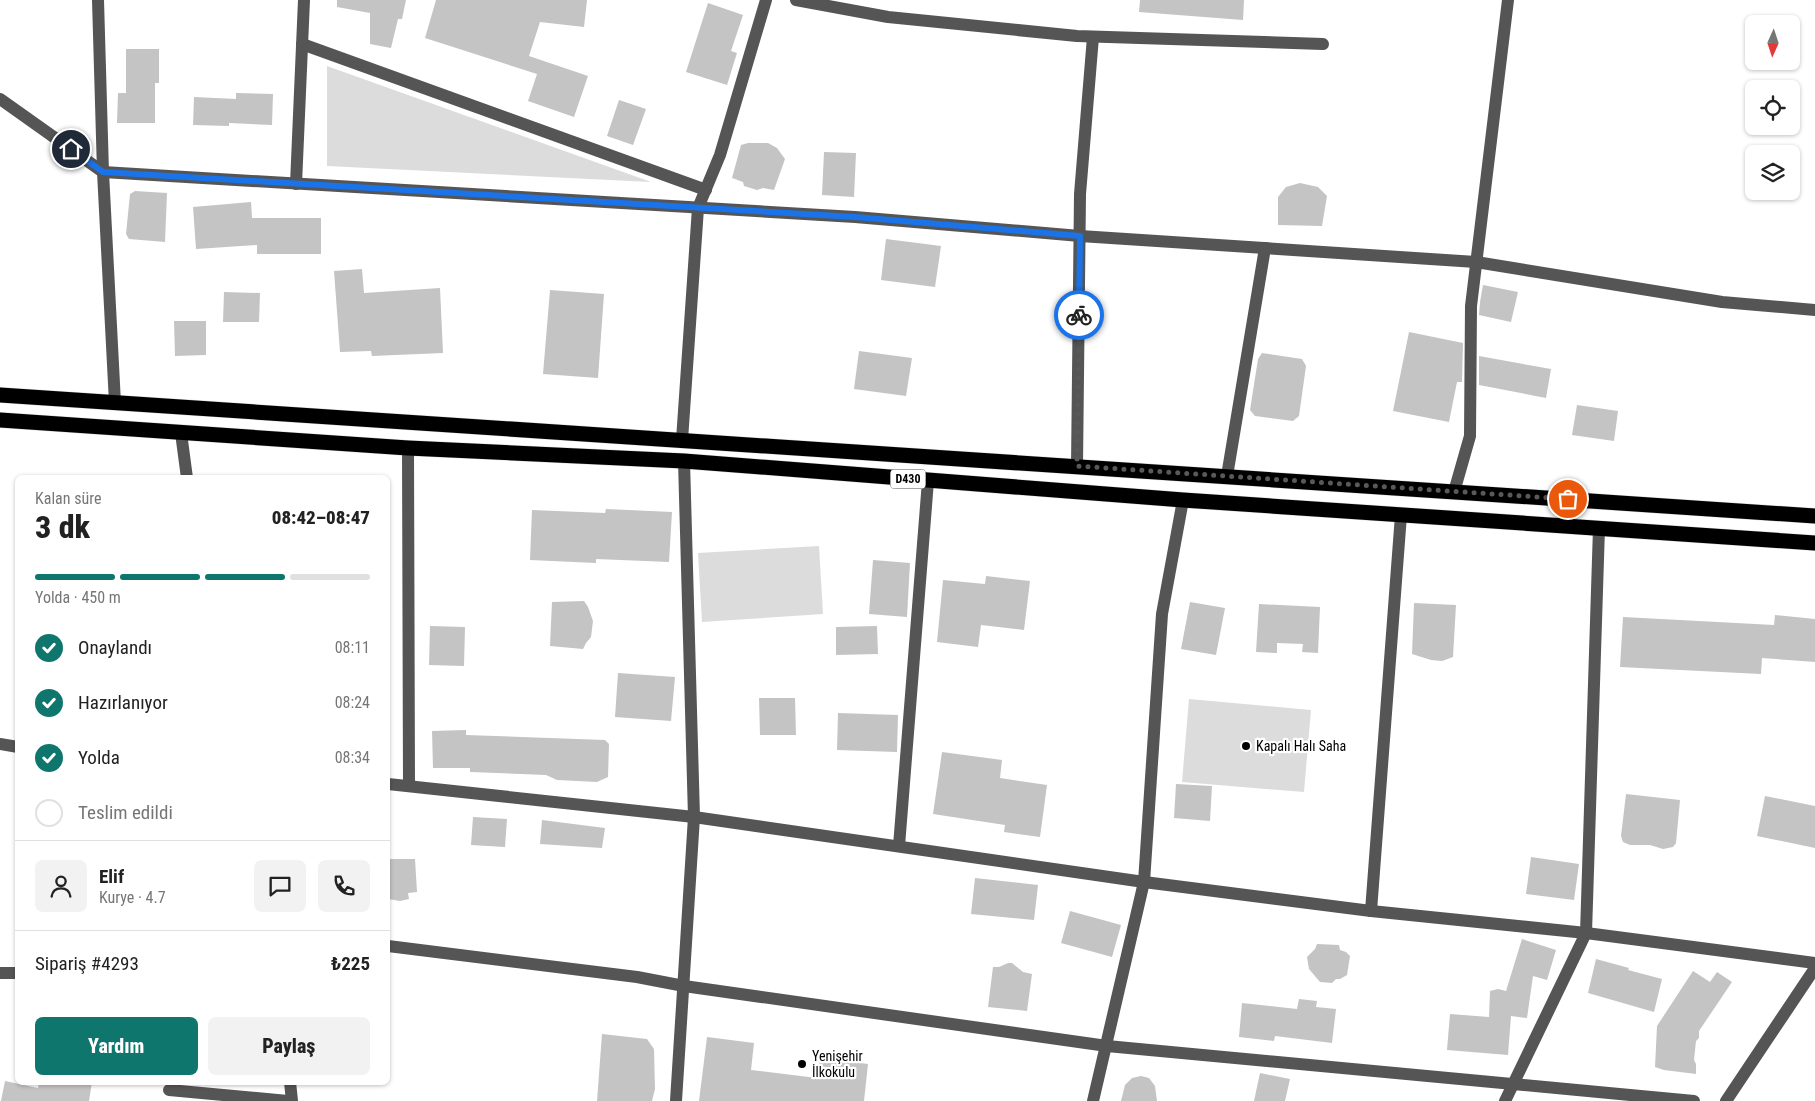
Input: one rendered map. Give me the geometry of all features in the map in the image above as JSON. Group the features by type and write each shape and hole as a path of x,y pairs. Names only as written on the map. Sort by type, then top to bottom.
{"highway":[{"name":"D430","path":"0,395 1815,516"},
{"name":"D430","path":"0,420 408,448 684,461 1183,500 1815,543"}],"street":[{"path":"98,0 103,172 115,403"},
{"path":"296,184 304,0"},
{"path":"682,440 698,208 720,156 766,0"},
{"path":"796,0 888,17 1093,37 1323,44"},
{"path":"1454,492 1470,436 1471,306 1508,0"},
{"path":"1077,466 1080,194 1093,37"},
{"path":"302,44 706,190"},
{"path":"0,99 103,172 855,217 1080,236 1476,262 1722,302 1815,310"},
{"path":"1227,476 1265,248"},
{"path":"181,432 187,475"},
{"path":"408,448 409,786"},
{"path":"676,1101 694,818 684,461"},
{"path":"899,846 928,481"},
{"path":"1093,1101 1144,882 1162,614 1183,500"},
{"path":"1371,910 1401,515"},
{"path":"1505,1101 1586,933 1599,528"},
{"path":"0,744 15,746"},
{"path":"390,784 694,818 1144,882 1371,910 1586,933 1815,963"},
{"path":"390,946 637,977 684,986 1107,1046 1694,1101"},
{"path":"1726,1101 1815,968"},
{"path":"0,973 15,974"},
{"path":"290,1085 292,1101"},
{"path":"169,1091 288,1101"}],"shaded area":[{"path":"327,66 651,182 327,166"},
{"path":"819,546 823,614 702,622 698,553"},
{"name":"Kapalı Halı Saha","path":"1189,699 1311,710 1304,792 1182,782"}],"building":[{"path":"337,0 406,0 402,19 398,19 391,48 370,44 370,13 337,7"},
{"path":"436,0 587,0 584,27 540,22 529,56 588,76 574,117 528,101 537,74 425,38"},
{"path":"1140,0 1244,0 1243,20 1139,12"},
{"path":"708,3 743,15 731,51 737,53 727,85 686,72"},
{"path":"126,49 159,49 159,83 155,83 155,123 117,123 118,93 126,93"},
{"path":"236,93 273,94 272,125 229,123 229,126 193,125 194,97 236,99"},
{"path":"619,100 646,109 633,145 607,136"},
{"path":"768,143 777,148 785,159 774,190 763,188 757,190 744,186 743,182 732,178 741,145"},
{"path":"824,152 856,153 854,197 822,195"},
{"path":"1300,183 1318,187 1327,196 1322,226 1278,225 1278,197 1286,187"},
{"path":"135,191 167,193 165,242 129,239 126,234 130,194"},
{"path":"251,202 252,218 321,218 321,254 257,254 257,245 196,249 193,207"},
{"path":"886,239 941,246 935,287 881,280"},
{"path":"362,269 364,293 440,288 443,353 372,356 371,351 340,352 334,271"},
{"path":"1483,285 1518,292 1511,322 1479,315"},
{"path":"550,290 604,294 598,378 543,374"},
{"path":"224,292 260,293 259,322 223,322"},
{"path":"174,321 206,321 206,355 175,356"},
{"path":"1409,332 1463,343 1462,382 1457,382 1449,422 1393,411"},
{"path":"859,351 912,358 906,396 854,389"},
{"path":"1262,353 1302,359 1306,366 1299,416 1293,421 1255,416 1250,410 1258,359"},
{"path":"1479,356 1551,369 1546,398 1479,385"},
{"path":"1577,405 1618,411 1614,441 1572,435"},
{"path":"606,509 672,512 669,562 596,559 596,563 530,560 532,510 605,513"},
{"path":"873,560 910,563 907,617 869,614"},
{"path":"986,576 1030,581 1024,630 981,625 978,647 937,642 943,580 985,584"},
{"path":"584,601 593,621 591,637 583,649 550,646 552,602"},
{"path":"1190,602 1225,608 1216,655 1181,649"},
{"path":"1414,603 1456,605 1453,657 1442,661 1431,660 1412,654"},
{"path":"1259,604 1320,607 1318,653 1302,652 1303,644 1277,643 1277,653 1256,652"},
{"path":"1775,615 1815,619 1815,662 1762,658 1761,674 1620,667 1623,617 1774,625"},
{"path":"430,626 465,627 464,666 429,665"},
{"path":"877,626 878,654 836,655 836,627"},
{"path":"618,673 675,677 671,721 615,717"},
{"path":"759,698 795,698 796,735 760,735"},
{"path":"838,713 898,715 897,752 837,750"},
{"path":"466,730 466,735 605,740 609,744 608,777 597,782 557,780 546,775 470,772 470,768 433,768 432,731"},
{"path":"942,752 1002,760 1000,778 1047,785 1040,837 1004,832 1005,825 933,814"},
{"path":"1176,784 1212,786 1210,821 1174,818"},
{"path":"1626,794 1680,800 1676,843 1673,847 1663,849 1650,845 1630,845 1623,842 1621,836"},
{"path":"1765,796 1815,806 1815,848 1757,836"},
{"path":"473,817 507,819 505,847 471,845"},
{"path":"542,820 605,828 602,848 540,844"},
{"path":"1531,857 1579,864 1574,900 1526,894"},
{"path":"390,859 415,859 417,892 408,893 409,899 400,901 390,899"},
{"path":"975,878 1038,885 1034,920 971,914"},
{"path":"1070,911 1121,925 1112,957 1061,943"},
{"path":"1522,939 1556,950 1547,980 1533,976 1527,1018 1511,1016 1508,1055 1447,1050 1450,1014 1489,1017 1490,991 1498,989 1506,991"},
{"path":"1317,944 1339,945 1340,950 1350,956 1347,975 1336,979 1332,983 1320,982 1309,969 1307,957"},
{"path":"1596,959 1662,979 1654,1012 1588,993"},
{"path":"1012,963 1023,972 1032,974 1027,1011 988,1007 993,967 999,967"},
{"path":"1693,971 1710,982 1717,972 1732,982 1699,1031 1694,1060 1696,1074 1655,1067 1657,1026"},
{"path":"1299,999 1317,1001 1316,1007 1336,1009 1332,1043 1275,1036 1274,1041 1239,1037 1242,1003 1297,1009"},
{"path":"602,1034 647,1039 654,1049 655,1089 652,1101 597,1101"},
{"path":"707,1037 754,1043 751,1070 817,1078 820,1058 868,1064 864,1101 699,1101"},
{"path":"1260,1073 1290,1079 1285,1101 1254,1101"},
{"path":"1141,1076 1149,1078 1155,1086 1157,1101 1121,1101 1125,1085 1132,1078"},
{"path":"5,1081 15,1083 15,1085 38,1088 38,1085 92,1085 89,1101 1,1101"}],"way so far":[{"path":"1079,315 1077,466 1568,499"}],"place":[{"name":"Kapalı Halı Saha","path":"1246,746"},
{"name":"Yenişehir İlkokulu","path":"802,1064"}],"route":[{"path":"71,149 103,172 855,217 1080,236 1079,315"}]}
